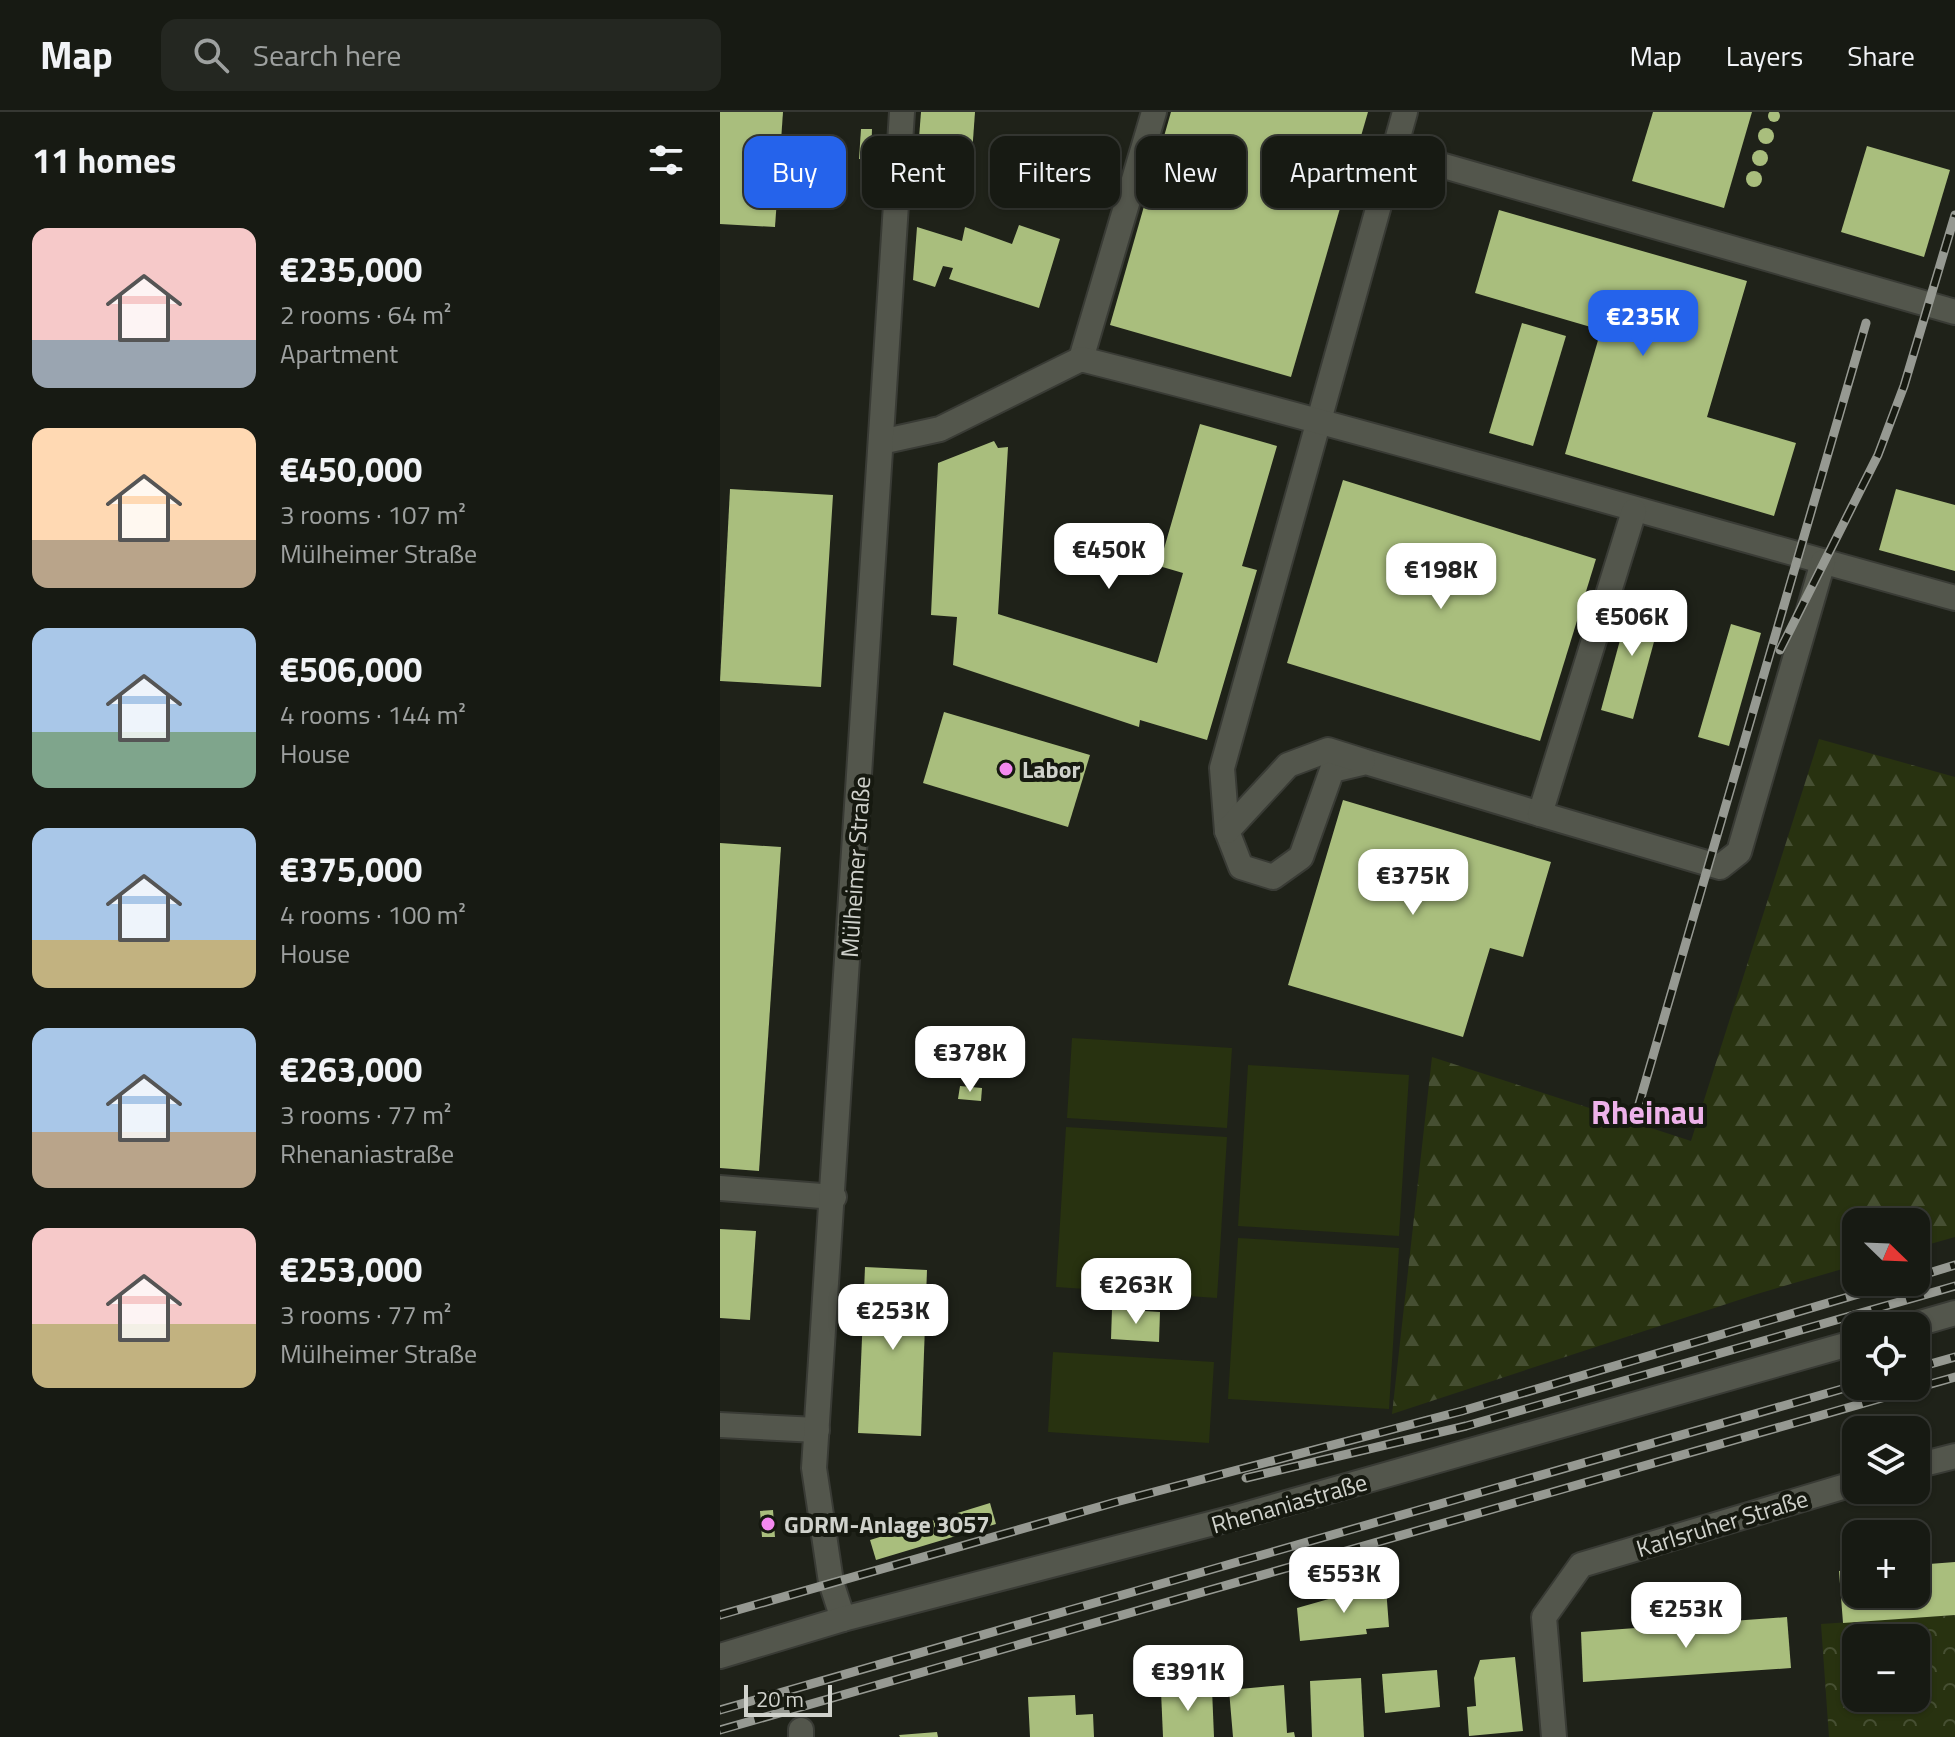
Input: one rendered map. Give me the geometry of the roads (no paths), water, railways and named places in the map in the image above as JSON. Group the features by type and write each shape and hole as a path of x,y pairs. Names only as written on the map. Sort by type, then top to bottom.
{"street":[{"name":"Mülheimer Straße","path":"843,1619 831,1582 820,1527 814,1468 834,1197 902,112"},
{"path":"1081,359 1154,112"},
{"path":"1399,136 1405,112"},
{"path":"1445,166 1955,312"},
{"path":"1366,762 1332,770 1301,857 1273,877 1241,867 1227,831 1222,768 1379,208"},
{"path":"881,442 940,429 1081,359 1321,419 1634,511 1955,598"},
{"path":"1540,814 1634,511"},
{"path":"1227,831 1288,765 1328,750 1720,867 1739,852 1823,562"},
{"path":"720,1188 834,1197"},
{"path":"1930,1320 1955,1313"},
{"name":"Rhenaniastraße","path":"720,1656 843,1619 1237,1517 1842,1346"},
{"path":"720,1425 817,1430"},
{"path":"1930,1462 1955,1456"},
{"name":"Karlsruher Straße","path":"1554,1737 1544,1617 1581,1565 1842,1487"}],"railway":[{"path":"1780,650 1878,455 1904,386 1955,215"},
{"path":"1637,1111 1866,323"},
{"path":"1930,1273 1955,1265"},
{"path":"1246,1478 1466,1426 1955,1286"},
{"path":"720,1615 1116,1502 1462,1411 1852,1296"},
{"path":"1930,1364 1955,1357"},
{"path":"720,1730 1955,1377"},
{"path":"720,1710 1842,1389"}],"place":[{"name":"Labor","path":"1006,769"},
{"name":"GDRM-Anlage 3057","path":"768,1524"}],"district":[{"name":"Rheinau","path":"1648,1112"}]}
